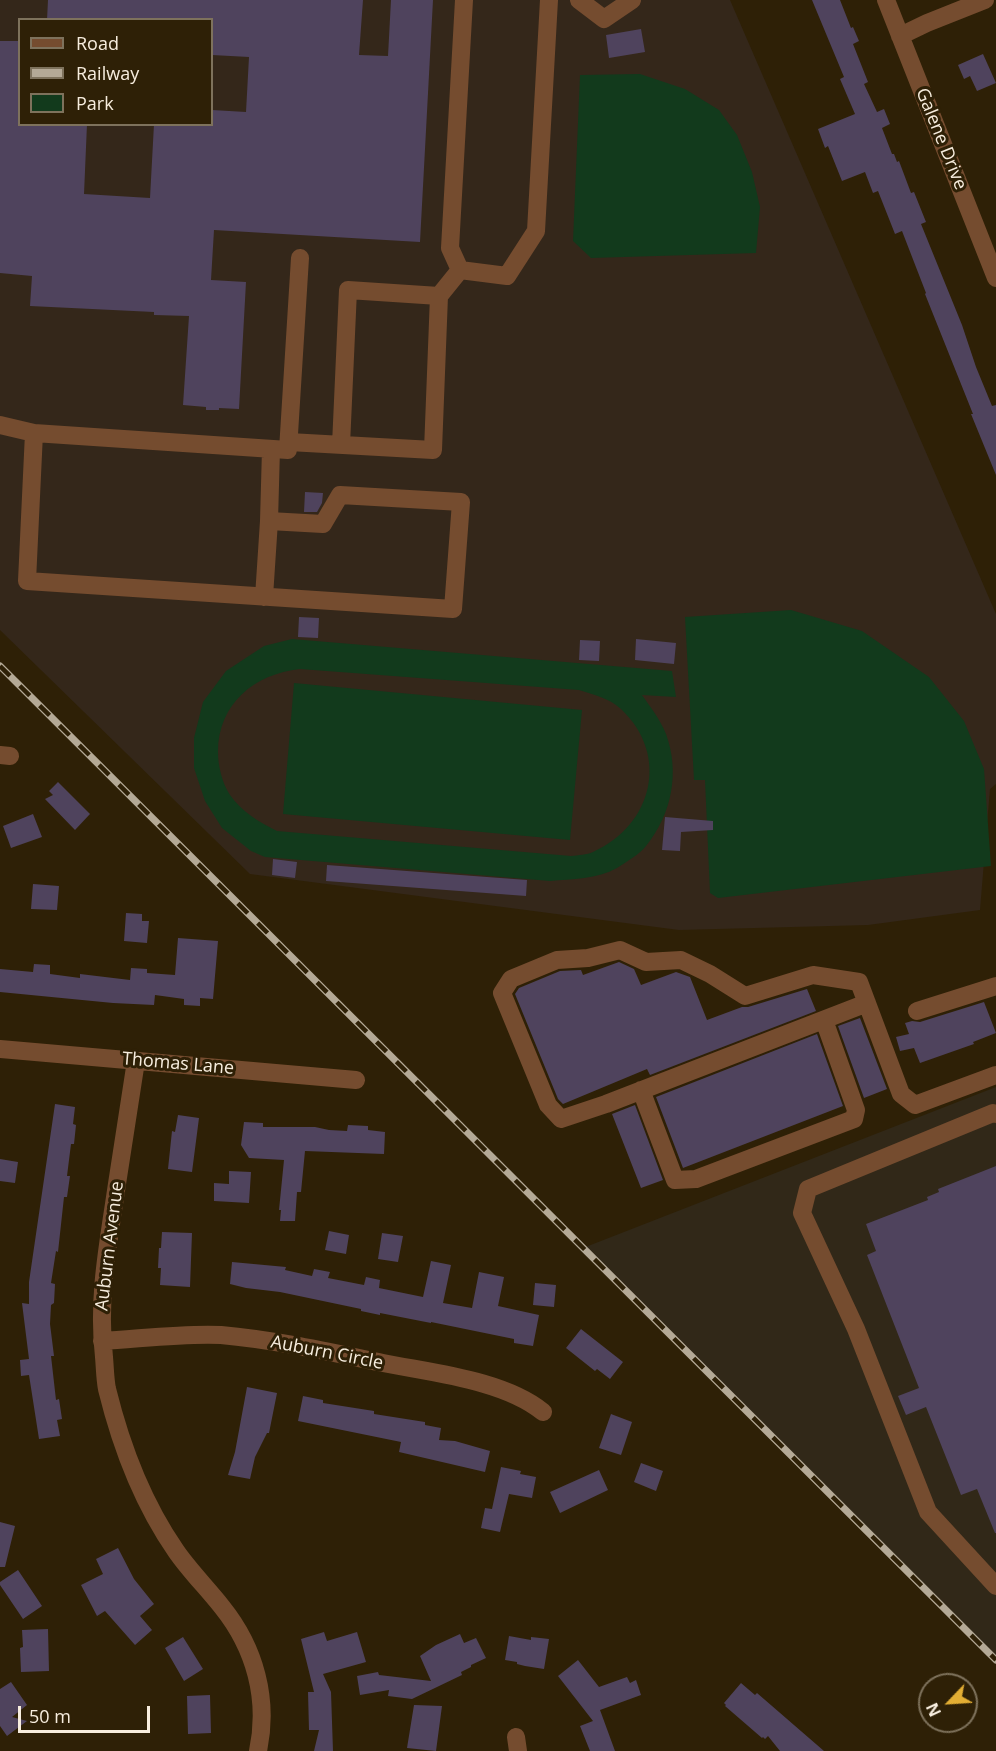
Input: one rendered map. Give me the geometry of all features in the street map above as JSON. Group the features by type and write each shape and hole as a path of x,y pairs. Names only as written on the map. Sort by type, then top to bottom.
{"street":[{"path":"460,270 450,248 464,0"},
{"path":"460,270 507,276 536,231 549,0"},
{"path":"579,0 604,19 632,0"},
{"name":"Galene Drive","path":"886,0 993,259 996,278"},
{"path":"900,36 985,0"},
{"path":"0,425 34,433 288,450 300,258"},
{"path":"289,442 434,450 439,296 460,270"},
{"path":"341,445 348,290 439,296"},
{"path":"34,433 27,581 453,609 461,502 339,495 323,524 269,521"},
{"path":"264,597 271,449"},
{"path":"867,1003 561,1119 548,1105 502,993 510,979 557,960 588,958 620,950 646,962 681,960 746,996 813,975 860,982 901,1094 915,1105 996,1075"},
{"path":"917,1011 996,986"},
{"path":"641,1090 675,1180 696,1179 822,1132 854,1119 856,1110 824,1020"},
{"name":"Thomas Lane","path":"0,1049 356,1080"},
{"name":"Auburn Avenue","path":"136,1061 105,1265 101,1310 106,1385 120,1436 143,1494 176,1551 224,1608 240,1631 250,1652 261,1695 262,1717 258,1751"},
{"path":"996,1114 993,1113 808,1189 802,1213 856,1329 928,1512 996,1586"},
{"name":"Auburn Circle","path":"102,1341 219,1335 282,1343 473,1382 508,1392 543,1412"}],"shaded area":[{"path":"0,0 730,0 996,614 996,784 990,789 980,910 868,925 679,930 250,874 0,630"},
{"path":"996,1087 996,1662 583,1248"}],"green space":[{"path":"640,74 685,89 719,110 737,135 752,172 760,207 756,253 591,258 573,241 580,75"},
{"path":"791,610 862,631 929,677 964,721 984,769 991,866 718,898 710,893 705,780 694,780 685,617"},
{"path":"292,639 672,671 676,697 642,695 661,723 670,748 673,778 662,820 655,834 643,849 617,868 593,876 550,881 265,857 251,851 222,828 205,801 194,768 194,738 203,702 226,671 264,646","holes":["300,669 579,690 606,699 621,709 636,727 646,747 649,767 648,788 641,807 630,825 613,840 588,854 571,856 277,831 240,807 230,795 220,769 218,752 220,735 224,719 232,706 254,685 283,672"]},
{"path":"294,683 582,710 570,840 283,814"}],"building":[{"path":"48,0 363,0 359,55 388,56 391,0 433,0 420,242 214,230 211,280 246,282 239,409 206,410 206,407 183,405 189,316 30,306 32,276 0,273 0,41 18,41 18,126 87,126 84,194 150,198 154,126 213,126 213,110 246,112 249,57 213,55 213,18 47,18"},
{"path":"812,0 840,0 859,41 853,44 868,82 864,84 877,112 884,109 890,124 882,128 892,154 897,162 899,161 911,193 914,192 926,222 921,224 962,325 976,367 992,406 996,405 996,475 902,231 895,234 878,191 873,193 865,172 842,181 828,146 825,148 818,129 855,114 840,79 844,77"},
{"path":"641,29 645,52 609,58 606,35"},
{"path":"983,54 996,83 977,91 970,76 964,79 958,65"},
{"path":"305,492 323,493 322,503 317,512 304,512"},
{"path":"299,617 319,618 318,638 298,637"},
{"path":"636,639 676,643 674,664 635,660"},
{"path":"580,640 600,641 599,661 579,660"},
{"path":"58,782 90,814 75,830 45,799 53,795 49,791"},
{"path":"33,814 42,837 11,848 3,826"},
{"path":"665,817 713,821 713,830 681,832 680,851 662,850"},
{"path":"273,859 297,862 295,878 272,875"},
{"path":"327,865 527,880 526,896 326,881"},
{"path":"33,884 59,886 57,910 31,909"},
{"path":"126,913 142,914 142,921 149,921 147,943 124,941"},
{"path":"178,938 218,941 213,999 200,998 200,1006 184,1005 184,999 155,995 154,1005 0,992 0,969 33,972 34,964 50,965 50,974 80,978 80,974 130,980 131,968 147,969 147,973 175,975"},
{"path":"619,962 634,969 641,985 676,972 690,977 707,1020 742,1007 807,989 816,1011 650,1075 647,1069 563,1104 558,1099 515,994 519,988 560,971 581,970 583,975"},
{"path":"984,1002 996,1033 973,1042 974,1044 920,1063 914,1048 900,1051 896,1037 909,1034 905,1023 920,1022"},
{"path":"860,1018 887,1089 864,1098 838,1026"},
{"path":"817,1034 843,1106 683,1168 656,1097"},
{"path":"55,1104 75,1107 73,1124 76,1125 67,1176 70,1176 67,1197 64,1197 58,1252 56,1251 51,1283 55,1284 50,1324 54,1356 51,1356 56,1400 59,1399 62,1419 57,1420 60,1436 39,1439 29,1375 21,1376 20,1360 29,1359 22,1303 29,1304 29,1282"},
{"path":"635,1105 663,1180 641,1188 612,1114"},
{"path":"178,1115 199,1118 192,1172 168,1169 172,1131 175,1132"},
{"path":"244,1122 263,1123 263,1127 315,1127 347,1131 348,1125 368,1126 368,1130 385,1132 384,1154 305,1151 301,1192 297,1192 295,1221 280,1221 284,1160 249,1158 241,1145"},
{"path":"0,1159 18,1162 15,1183 0,1181"},
{"path":"996,1166 995,1533 977,1489 961,1495 926,1407 906,1415 898,1396 919,1388 867,1255 876,1251 866,1224 928,1200 927,1197 939,1192 938,1189"},
{"path":"229,1171 251,1172 249,1203 214,1201 214,1183 229,1184"},
{"path":"329,1231 349,1235 346,1254 325,1250"},
{"path":"162,1232 192,1233 190,1287 160,1285 161,1268 158,1268"},
{"path":"382,1233 403,1236 398,1262 378,1259"},
{"path":"431,1261 451,1265 443,1303 472,1308 479,1272 504,1277 498,1306 539,1315 533,1346 514,1343 514,1339 431,1322 380,1313 380,1315 280,1292 230,1284 232,1262 286,1267 285,1270 312,1276 314,1269 330,1272 328,1278 364,1285 366,1277 380,1280 379,1288 423,1297"},
{"path":"535,1283 556,1285 554,1307 533,1305"},
{"path":"581,1329 623,1362 610,1379 597,1369 595,1371 566,1348"},
{"path":"247,1387 277,1393 269,1433 255,1457 250,1479 228,1475 235,1452"},
{"path":"303,1396 323,1400 323,1403 374,1411 374,1414 425,1422 425,1425 441,1428 439,1440 455,1441 490,1451 485,1472 399,1452 401,1442 298,1421"},
{"path":"611,1414 632,1422 621,1455 599,1448"},
{"path":"641,1463 663,1471 656,1491 634,1482"},
{"path":"501,1467 536,1477 532,1498 509,1494 500,1532 481,1528 485,1508 492,1509"},
{"path":"599,1470 608,1490 560,1513 550,1492"},
{"path":"0,1522 15,1526 5,1567 0,1567"},
{"path":"118,1548 134,1579 154,1604 140,1616 152,1630 135,1645 105,1611 97,1616 81,1585 103,1574 96,1559"},
{"path":"18,1570 42,1606 23,1619 0,1585 0,1582"},
{"path":"48,1629 49,1671 21,1672 22,1630"},
{"path":"324,1632 327,1641 357,1632 366,1662 323,1674 331,1692 333,1751 314,1751 319,1730 309,1730 308,1692 314,1692 301,1639"},
{"path":"460,1634 464,1643 476,1638 486,1658 461,1672 462,1675 412,1699 388,1696 389,1690 360,1695 357,1676 378,1672 379,1675 431,1681 420,1656 436,1645"},
{"path":"509,1636 531,1640 531,1637 549,1639 544,1669 505,1660"},
{"path":"183,1637 203,1669 184,1681 165,1648"},
{"path":"578,1660 599,1687 627,1677 630,1683 636,1680 641,1695 600,1710 615,1751 590,1751 580,1726 593,1721 558,1676"},
{"path":"11,1682 27,1705 12,1717 27,1721 7,1736 0,1726 0,1689"},
{"path":"741,1683 755,1695 757,1693 824,1751 780,1751 768,1736 765,1739 762,1738 725,1706 724,1703"},
{"path":"210,1695 211,1733 188,1734 187,1696"},
{"path":"414,1705 442,1706 436,1751 407,1748"}],"railway":[{"path":"0,666 996,1660"}]}
